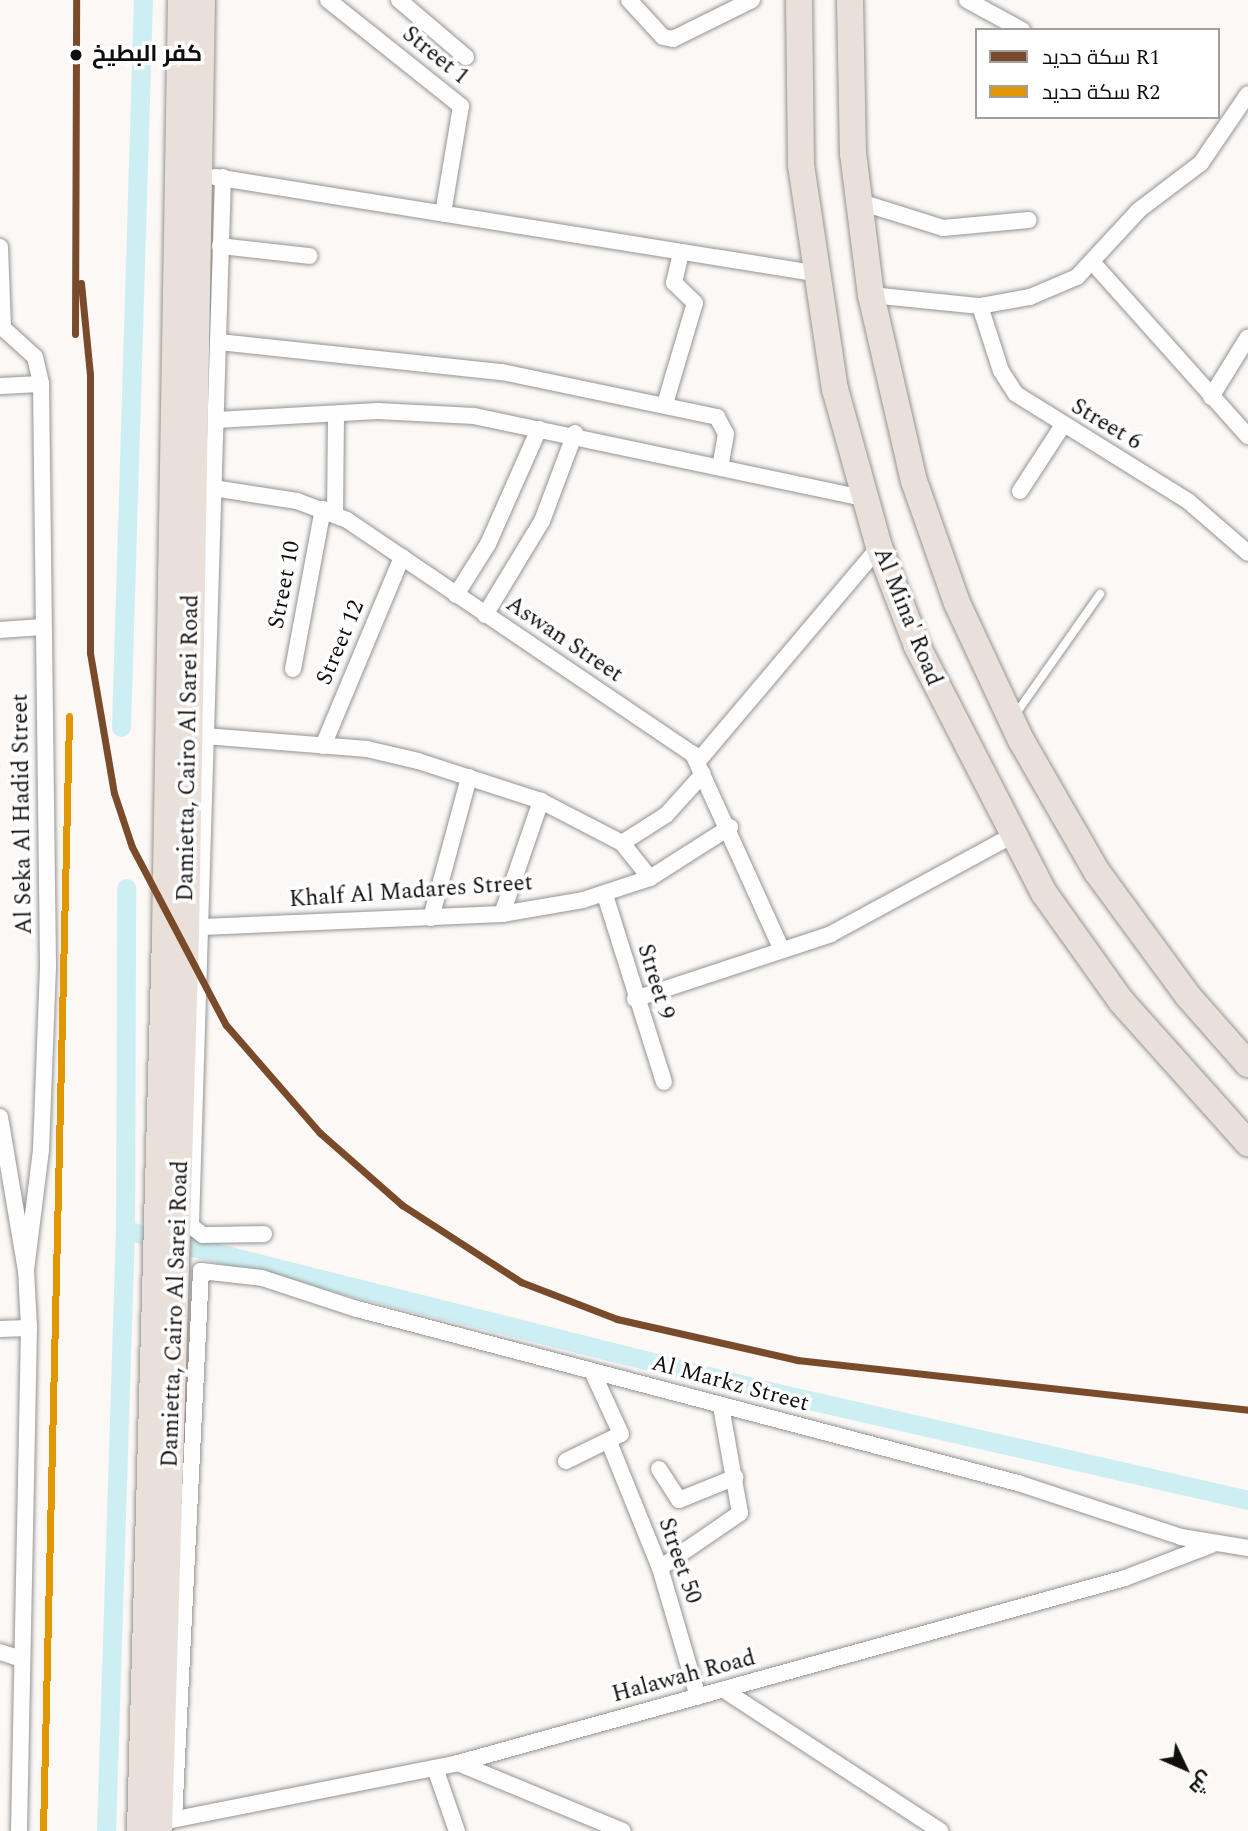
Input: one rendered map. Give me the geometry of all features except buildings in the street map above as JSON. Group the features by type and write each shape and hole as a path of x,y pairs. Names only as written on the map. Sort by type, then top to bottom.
{"highway":[{"name":"Damietta, Cairo Al Sarei Road","path":"181,0 188,749"},
{"name":"Damietta, Cairo Al Sarei Road","path":"158,1826 152,1714 188,749 196,176 202,0"},
{"name":"Al Mina' Road","path":"799,0 801,165 814,273 863,498 879,547 943,707 1010,837 1121,1000 1248,1143"},
{"path":"850,0 857,201 871,295 930,532 1011,720 1097,872 1245,1053"}],"street":[{"name":"Street 1","path":"328,0 461,106 443,213"},
{"path":"399,0 466,57"},
{"path":"629,0 663,37 673,38 752,0"},
{"path":"967,0 1019,28"},
{"path":"871,295 980,306 1030,297 1094,264 1139,211 1201,163 1248,94"},
{"path":"196,176 223,177 814,273"},
{"path":"223,177 213,488 188,749 202,927 191,1226 203,1235 264,1234"},
{"path":"857,201 943,228 1029,220"},
{"path":"220,246 309,257"},
{"path":"0,247 1,314"},
{"path":"665,404 695,303 674,283 681,253"},
{"path":"1094,264 1248,436"},
{"name":"Street 6","path":"980,306 1008,383 1063,425 1188,501 1248,553"},
{"name":"Al Seka Al Hadid Street","path":"1,314 6,332 35,358 41,384 48,967 41,1150 26,1270"},
{"path":"1211,397 1248,337"},
{"path":"219,342 502,372 665,404 723,421 720,467"},
{"path":"0,386 41,384"},
{"path":"216,420 336,415 474,416 575,433 863,498"},
{"name":"Street 10","path":"293,669 329,511 336,415"},
{"path":"1020,491 1063,425"},
{"path":"456,595 492,534 539,429"},
{"path":"485,615 542,520 575,433"},
{"name":"Aswan Street","path":"213,488 329,511 402,557 701,767 730,827 782,950"},
{"path":"622,843 666,815 701,767 879,547"},
{"name":"Street 12","path":"323,746 402,557"},
{"path":"0,630 42,627"},
{"path":"188,749 323,746 393,755 541,801 622,843 650,878"},
{"path":"431,918 470,777"},
{"path":"502,914 541,801"},
{"name":"Khalf Al Madares Street","path":"202,927 502,914 605,895 650,878 730,827"},
{"path":"635,999 831,934 1010,837"},
{"name":"Street 9","path":"605,895 635,999 664,1082"},
{"path":"0,1116 26,1270 29,1328 18,1658 19,1831"},
{"path":"0,1209 17,1206"},
{"name":"Al Markz Street","path":"158,1826 198,1274 262,1278 721,1406 1018,1483 1211,1545 1248,1548"},
{"path":"0,1329 29,1328"},
{"path":"566,1461 609,1442 620,1431 592,1371"},
{"path":"660,1568 740,1513 736,1477 721,1406"},
{"name":"Street 50","path":"609,1442 660,1568 698,1697"},
{"path":"659,1469 679,1500 736,1477"},
{"name":"Halawah Road","path":"158,1826 458,1763 1145,1573 1211,1545"},
{"path":"0,1652 18,1658"},
{"path":"724,1690 940,1831"},
{"path":"458,1763 623,1831"},
{"path":"435,1768 457,1831"},
{"path":"0,1771 18,1773"}],"lane":[{"path":"1011,720 1100,594"}],"waterway":[{"path":"121,727 143,0"},
{"path":"106,1831 125,1230 126,888"},
{"path":"125,1230 773,1392 1248,1500"}],"rail line":[{"name":"R1","path":"75,334 76,0"},
{"name":"R1","path":"81,283 90,374 90,653 114,793 132,847 226,1025 320,1133 402,1205 521,1282 617,1319 797,1360 1248,1410"},
{"name":"R2","path":"43,1831 69,716"}],"place":[{"name":"كفر البطيخ","path":"76,55"}]}
